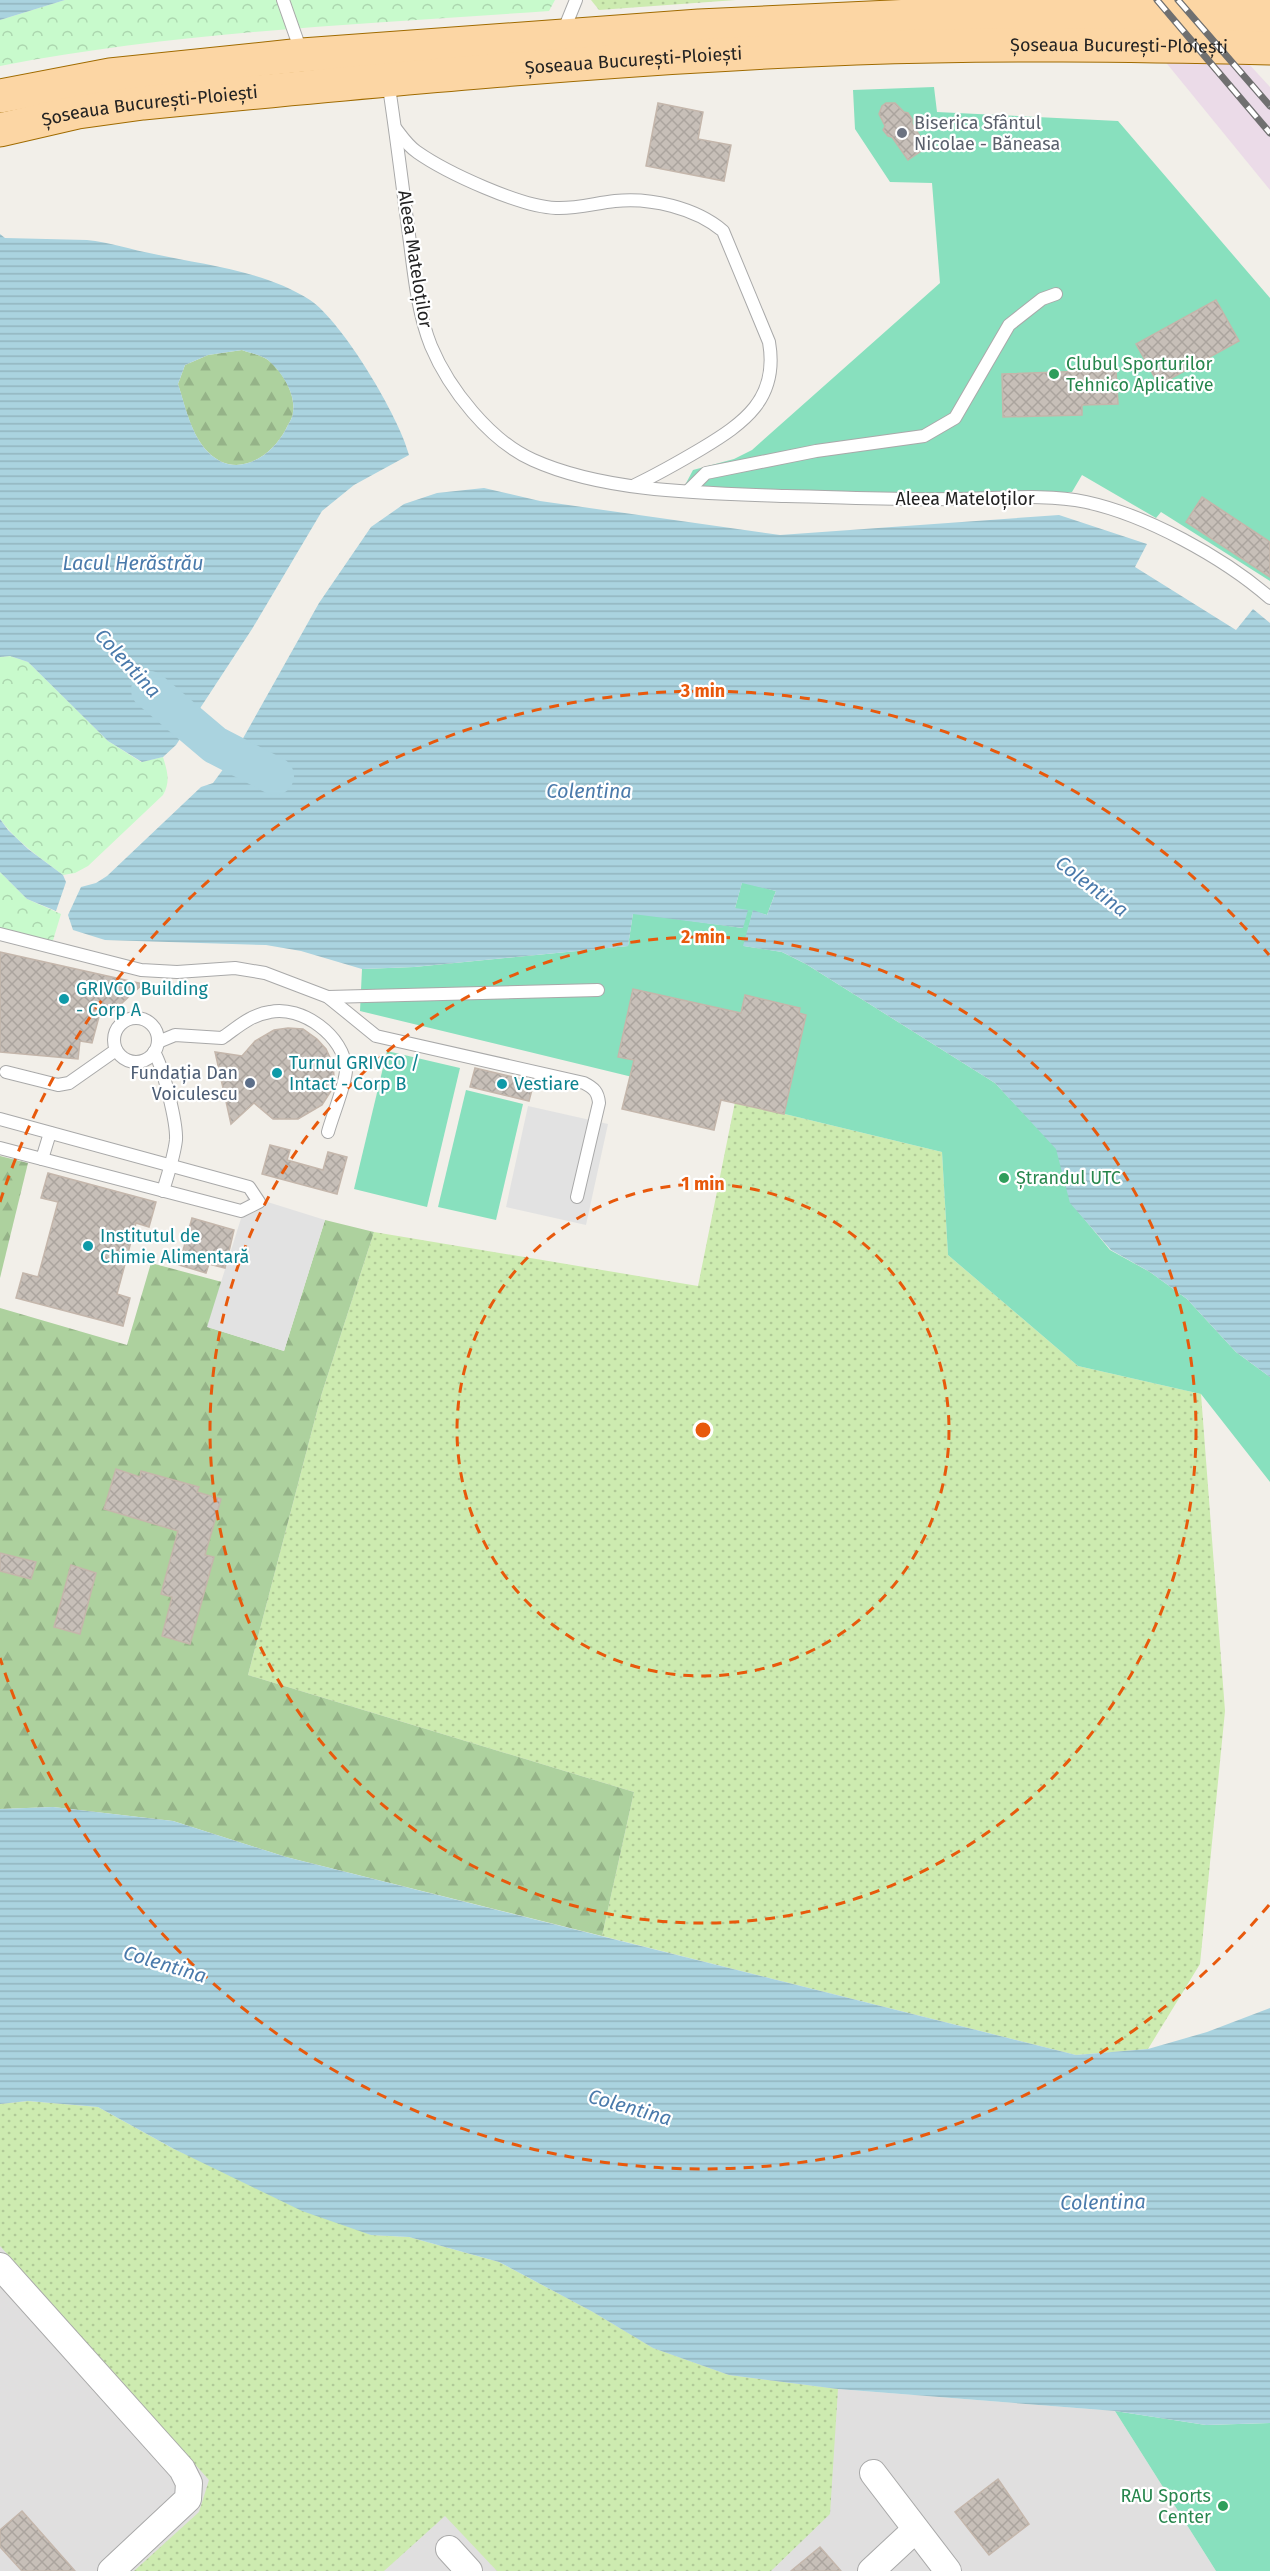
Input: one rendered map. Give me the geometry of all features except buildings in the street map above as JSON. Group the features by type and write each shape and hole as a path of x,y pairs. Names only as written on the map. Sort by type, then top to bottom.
{"main road":[{"name":"Șoseaua București-Ploiești","path":"0,96 110,75 302,55 562,35 1036,8 1270,16"},
{"name":"Șoseaua București-Ploiești","path":"0,130 49,118 116,106 567,65 855,48 1043,45 1270,48"}],"street":[{"path":"0,2266 182,2469 189,2483 189,2499 111,2571"},
{"path":"873,2473 948,2571"},
{"path":"871,2571 915,2530"},
{"path":"449,2548 469,2571"}],"lane":[{"path":"283,0 302,55"},
{"path":"562,35 576,0"},
{"name":"Aleea Mateloților","path":"388,80 418,297 425,328 443,371 456,391 492,431 530,459 573,474 634,486 688,491 896,499 1051,498 1086,502 1170,532 1244,577 1270,598"},
{"path":"395,128 415,151 435,163 516,199 555,208 641,200 691,213 711,222 723,231 769,342 772,359 770,377 756,408 734,430 676,465 634,486"},
{"path":"688,491 706,473 816,451 924,436 955,418 1009,325 1042,299 1056,294"},
{"path":"0,934 141,970 177,972 235,968 265,973 328,998 376,1036 584,1083 592,1087 598,1095 599,1103 576,1197"},
{"path":"328,998 598,990"},
{"path":"163,1191 171,1165 176,1136 156,1047 158,1035 151,1023 132,1018 120,1024 114,1037 116,1050 127,1060 135,1062 142,1061 156,1047 175,1035 222,1038 250,1018 272,1011 301,1015 318,1025 332,1038 341,1053 346,1070 328,1132"},
{"path":"6,1072 58,1085 69,1083 116,1050"},
{"path":"0,1119 249,1187 259,1203 241,1211 0,1148"},
{"path":"42,1159 50,1133"}],"shaded area":[{"path":"1115,0 1190,0 1270,87 1270,190"},
{"path":"528,1106 608,1124 586,1225 506,1207"},
{"path":"248,1196 325,1220 284,1351 207,1327"},
{"path":"0,2104 838,2389 1115,2411 1216,2571 0,2571"}],"green space":[{"path":"65,0 555,0 549,11 274,30 136,44 0,66 0,20"},
{"path":"591,0 736,0 599,10"},
{"name":"Clubul Sporturilor Tehnico Aplicative","path":"934,87 937,112 1118,121 1270,298 1270,581 1161,512 1156,518 1082,475 1072,492 917,495 684,487 693,470 734,459 752,450 940,283 932,183 890,182 855,129 853,90"},
{"path":"242,350 265,358 278,370 290,391 293,414 286,429 271,449 252,462 241,465 218,460 202,445 189,420 178,384 185,365 208,355"},
{"path":"10,656 28,662 108,741 141,762 163,757 168,781 163,795 88,866 75,873 63,875 21,842 0,819 0,657"},
{"path":"0,872 27,899 61,914 51,947 0,934"},
{"name":"Ștrandul UTC","path":"742,882 776,891 767,915 753,911 744,946 782,952 806,964 995,1083 1057,1149 1071,1203 1110,1250 1150,1272 1187,1299 1236,1352 1270,1377 1270,1482 1201,1394 1078,1366 948,1255 942,1152 360,1011 362,969 414,967 628,946 633,913 743,928 735,908"},
{"path":"387,1051 460,1068 427,1207 354,1189"},
{"path":"466,1090 523,1104 496,1220 438,1207"},
{"path":"735,1102 942,1152 948,1255 1078,1366 1201,1394 1225,1711 1200,1964 1148,2049 1076,2055 602,1936 634,1792 248,1675 321,1396 374,1232 698,1286"},
{"path":"0,1156 28,1163 0,1278"},
{"path":"325,1220 374,1232 321,1396 248,1675 634,1792 602,1936 286,1857 173,1821 53,1807 0,1809 0,1308 127,1345 151,1263 222,1282 208,1327 284,1351"},
{"path":"28,2101 98,2107 174,2149 371,2235 409,2237 499,2262 593,2312 653,2348 729,2375 838,2389 830,2514 771,2571 497,2571 445,2516 384,2571 134,2571 199,2512 209,2480 0,2246 0,2104"},
{"name":"RAU Sports Center","path":"1115,2411 1206,2425 1270,2423 1270,2571 1216,2571"}],"water":[{"path":"0,0 65,0 0,20"},
{"name":"Lacul Herăstrău","path":"0,234 5,238 95,241 234,270 292,290 310,300 323,311 353,349 382,395 409,455 354,485 322,511 252,629 176,745 163,757 142,762 108,741 28,662 10,656 0,657","holes":["242,350 265,358 278,371 290,391 293,414 286,429 271,449 252,462 241,465 218,460 202,445 189,419 178,384 185,365 208,355"]},
{"path":"484,488 540,501 780,535 1059,515 1147,544 1135,567 1236,630 1253,609 1270,623 1270,1377 1236,1352 1187,1299 1150,1272 1111,1250 1070,1203 1056,1149 995,1083 806,964 782,952 743,946 753,910 767,915 776,891 742,883 735,908 748,910 743,928 633,914 628,946 414,967 362,969 301,951 266,945 105,940 73,930 68,915 81,887 96,883 107,876 201,787 213,783 224,768 222,763 232,748 237,749 319,603 371,527 404,504 437,493"},
{"path":"0,819 28,849 63,875 66,882 56,911 27,899 0,872"},
{"path":"53,1807 173,1821 286,1857 1076,2055 1148,2049 1207,2032 1270,2008 1270,2423 1206,2425 1115,2411 838,2389 729,2375 653,2348 593,2312 499,2262 409,2237 371,2235 302,2211 174,2149 98,2107 28,2101 0,2104 0,1809"}],"waterway":[{"name":"Colentina","path":"150,690 215,745 275,776"}],"railway":[{"path":"1157,0 1270,133"},
{"path":"1178,0 1270,106"}],"place":[{"name":"Biserica Sfântul Nicolae - Băneasa","path":"902,133"},
{"name":"Clubul Sporturilor Tehnico Aplicative","path":"1054,374"},
{"name":"GRIVCO Building - Corp A","path":"64,999"},
{"name":"Turnul GRIVCO / Intact - Corp B","path":"277,1073"},
{"name":"Fundația Dan Voiculescu","path":"250,1083"},
{"name":"Vestiare","path":"502,1084"},
{"name":"Ștrandul UTC","path":"1004,1178"},
{"name":"Institutul de Chimie Alimentară","path":"88,1246"},
{"name":"RAU Sports Center","path":"1223,2506"}]}
